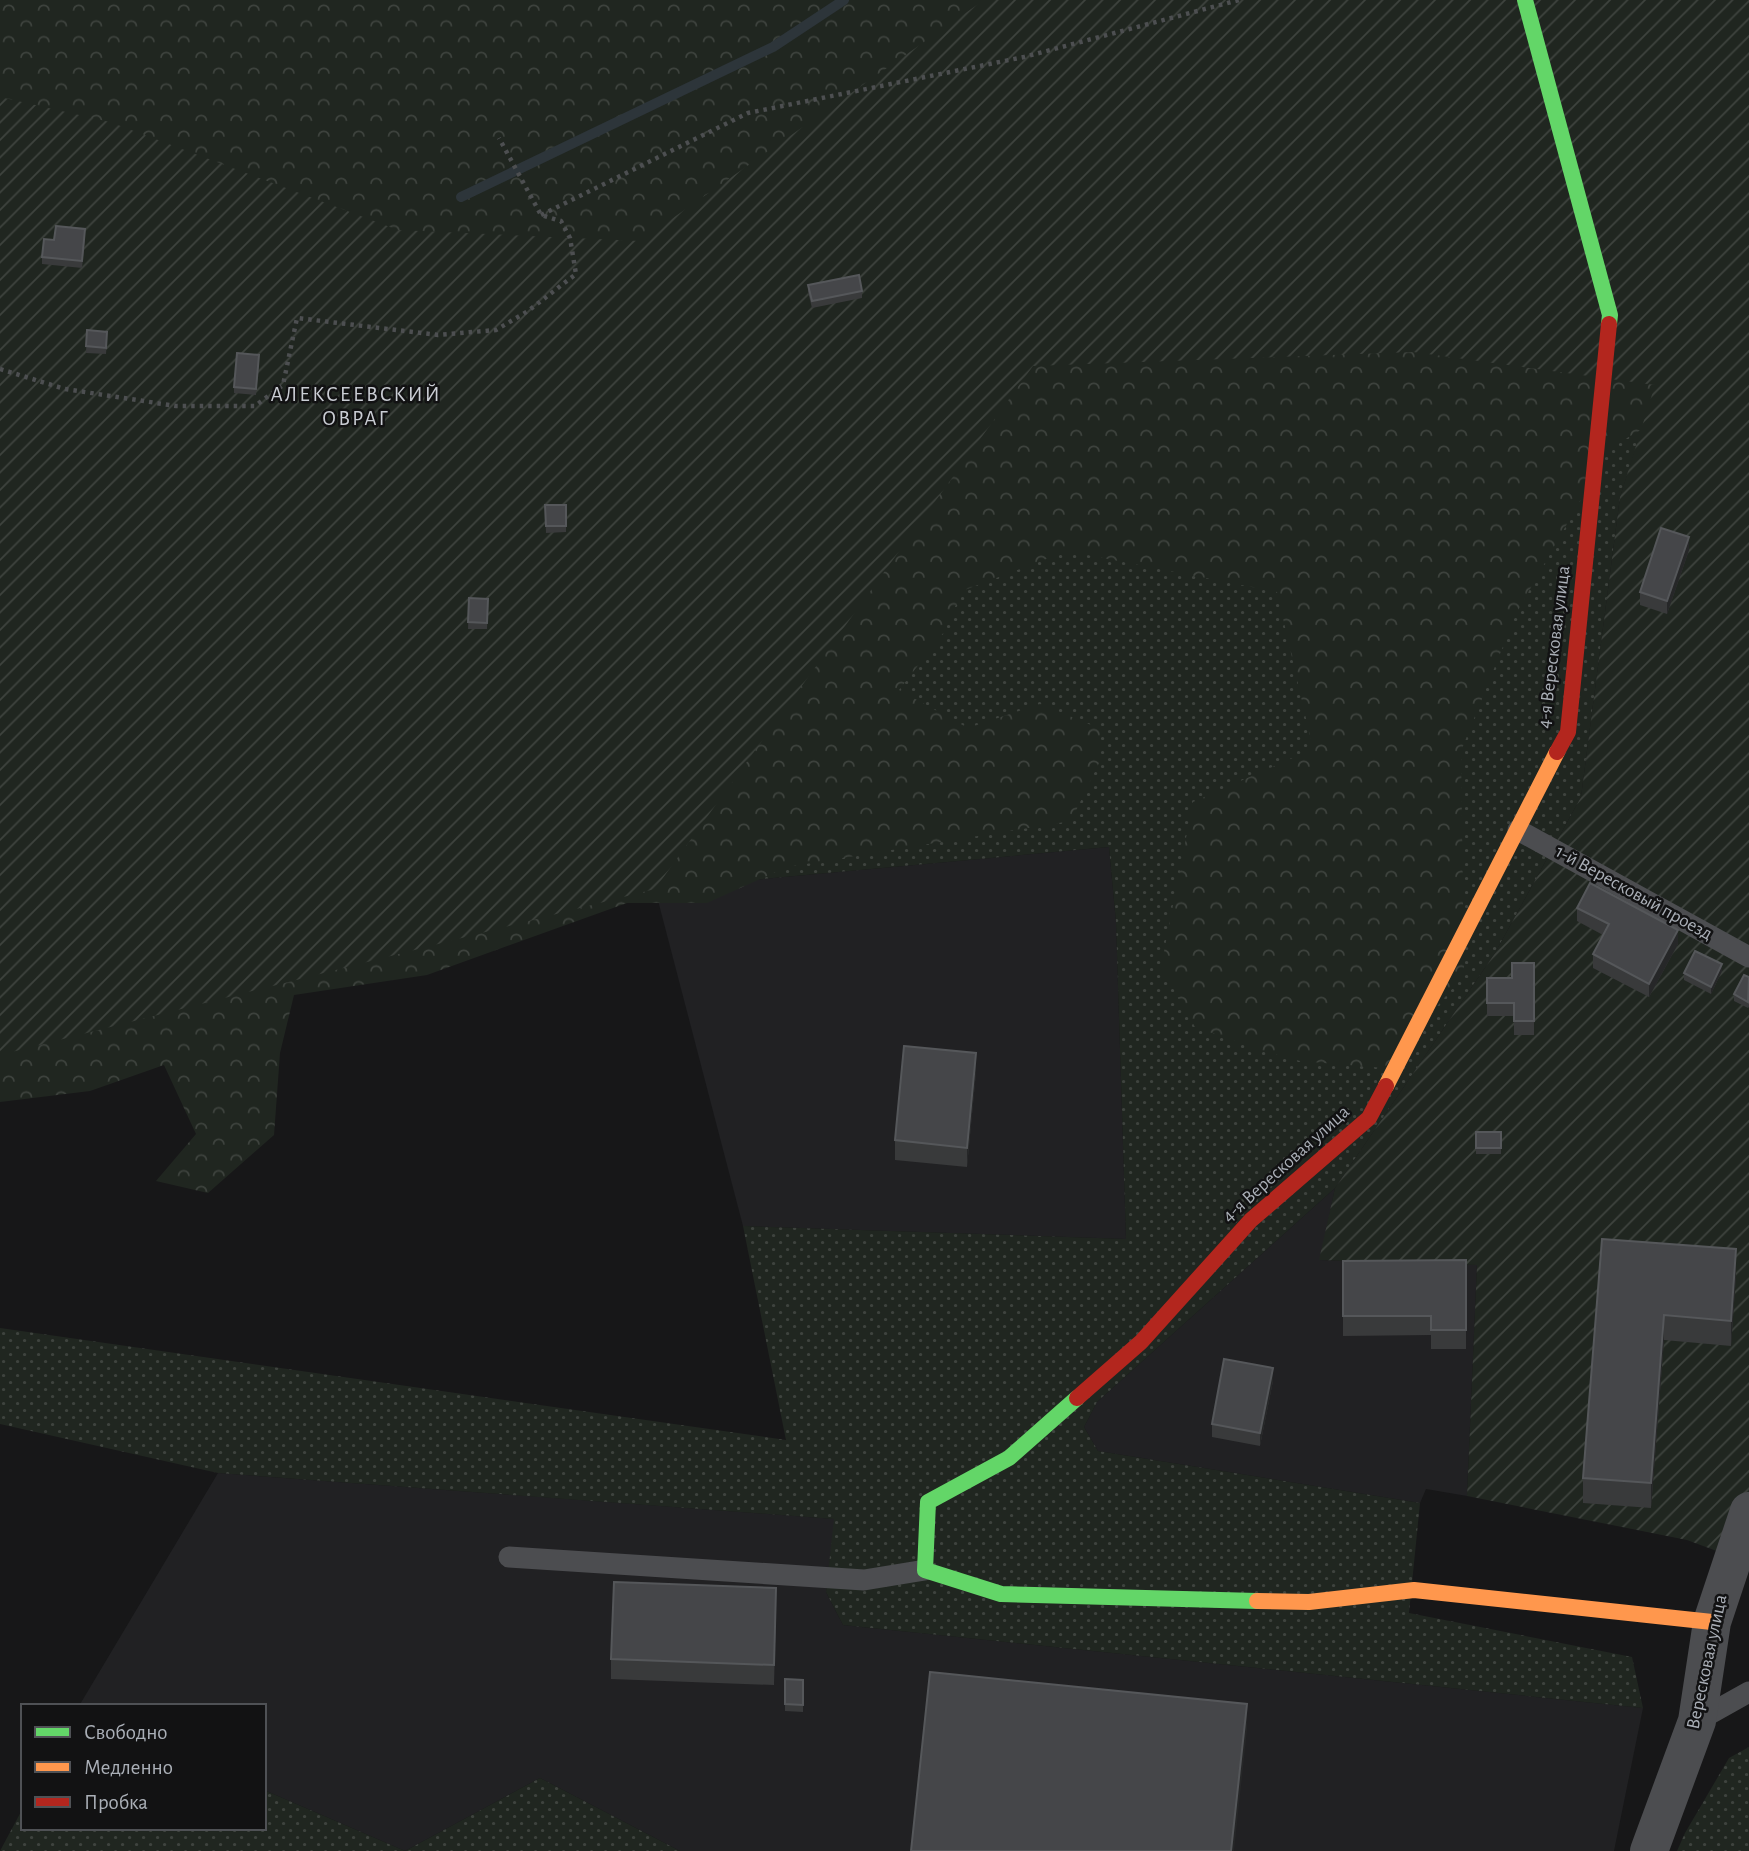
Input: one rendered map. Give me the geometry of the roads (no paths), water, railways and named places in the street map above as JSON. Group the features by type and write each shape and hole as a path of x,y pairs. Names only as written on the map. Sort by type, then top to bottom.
{"street":[{"name":"4-я Вересковая улица","path":"925,1570 928,1502 1009,1458 1141,1342 1251,1220 1369,1118 1569,732 1610,315 1525,0"},
{"name":"Вересковая улица","path":"1648,1851 1697,1721 1712,1622 1749,1511"},
{"path":"925,1570 1001,1594 1310,1602 1414,1590 1712,1622"}],"lane":[{"name":"1-й Вересковый проезд","path":"1518,830 1749,957"},
{"path":"509,1557 864,1580 925,1570"},
{"path":"1697,1721 1749,1692"}],"waterway":[{"path":"461,197 773,47 844,0"}],"district":[{"name":"АЛЕКСЕЕВСКИЙ ОВРАГ","path":"356,406"}]}
